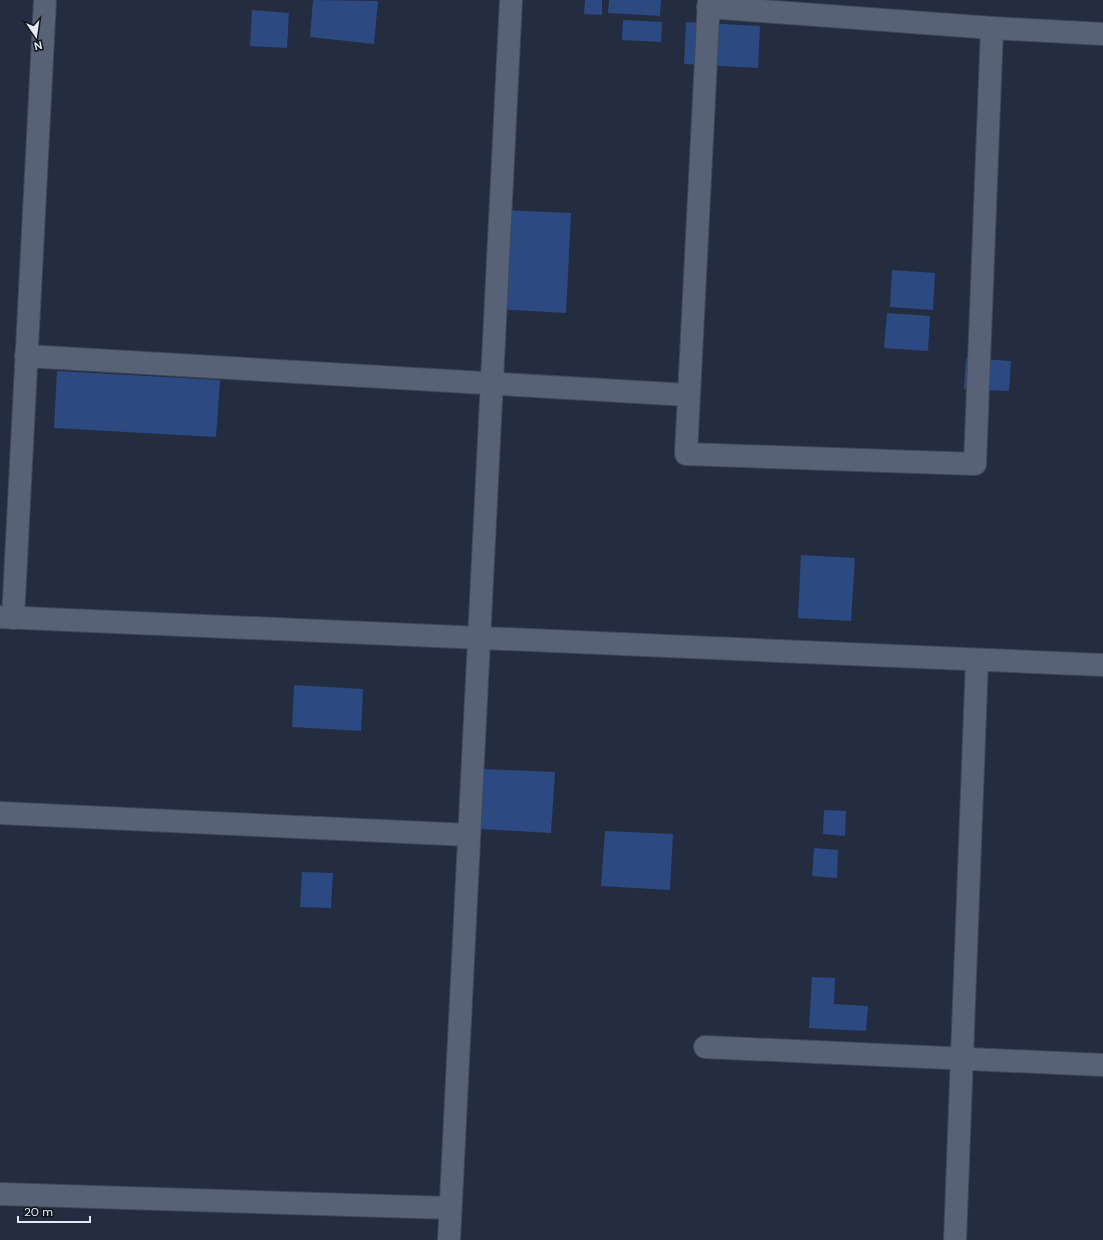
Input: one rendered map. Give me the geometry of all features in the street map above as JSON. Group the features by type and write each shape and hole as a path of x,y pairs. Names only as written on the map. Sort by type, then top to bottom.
{"street":[{"path":"45,0 26,356 6,617 1103,665"},
{"path":"449,1240 512,0"},
{"path":"992,28 975,464 686,454 708,3 992,28 1103,34"},
{"path":"26,356 688,395"},
{"path":"955,1240 977,660"},
{"path":"0,813 469,835"},
{"path":"705,1047 1103,1065"},
{"path":"0,1194 450,1208"}],"building":[{"path":"313,0 378,1 374,44 310,37"},
{"path":"585,0 602,0 602,15 584,14"},
{"path":"609,0 661,0 660,16 608,13"},
{"path":"252,10 289,13 287,48 250,46"},
{"path":"623,20 662,22 661,42 622,40"},
{"path":"686,22 760,26 758,68 684,64"},
{"path":"500,210 571,213 566,313 495,309"},
{"path":"892,270 935,273 933,310 890,307"},
{"path":"887,313 930,316 928,351 884,348"},
{"path":"966,358 1011,361 1009,391 964,389"},
{"path":"57,371 220,380 216,437 54,428"},
{"path":"801,555 855,558 851,621 798,618"},
{"path":"294,685 363,689 361,731 292,727"},
{"path":"483,769 555,772 551,833 480,829"},
{"path":"824,810 846,811 845,836 823,834"},
{"path":"605,831 673,834 670,890 601,886"},
{"path":"814,848 838,850 837,878 812,876"},
{"path":"302,872 333,873 331,908 300,907"},
{"path":"812,977 835,978 834,1004 868,1006 866,1031 809,1028"}]}
